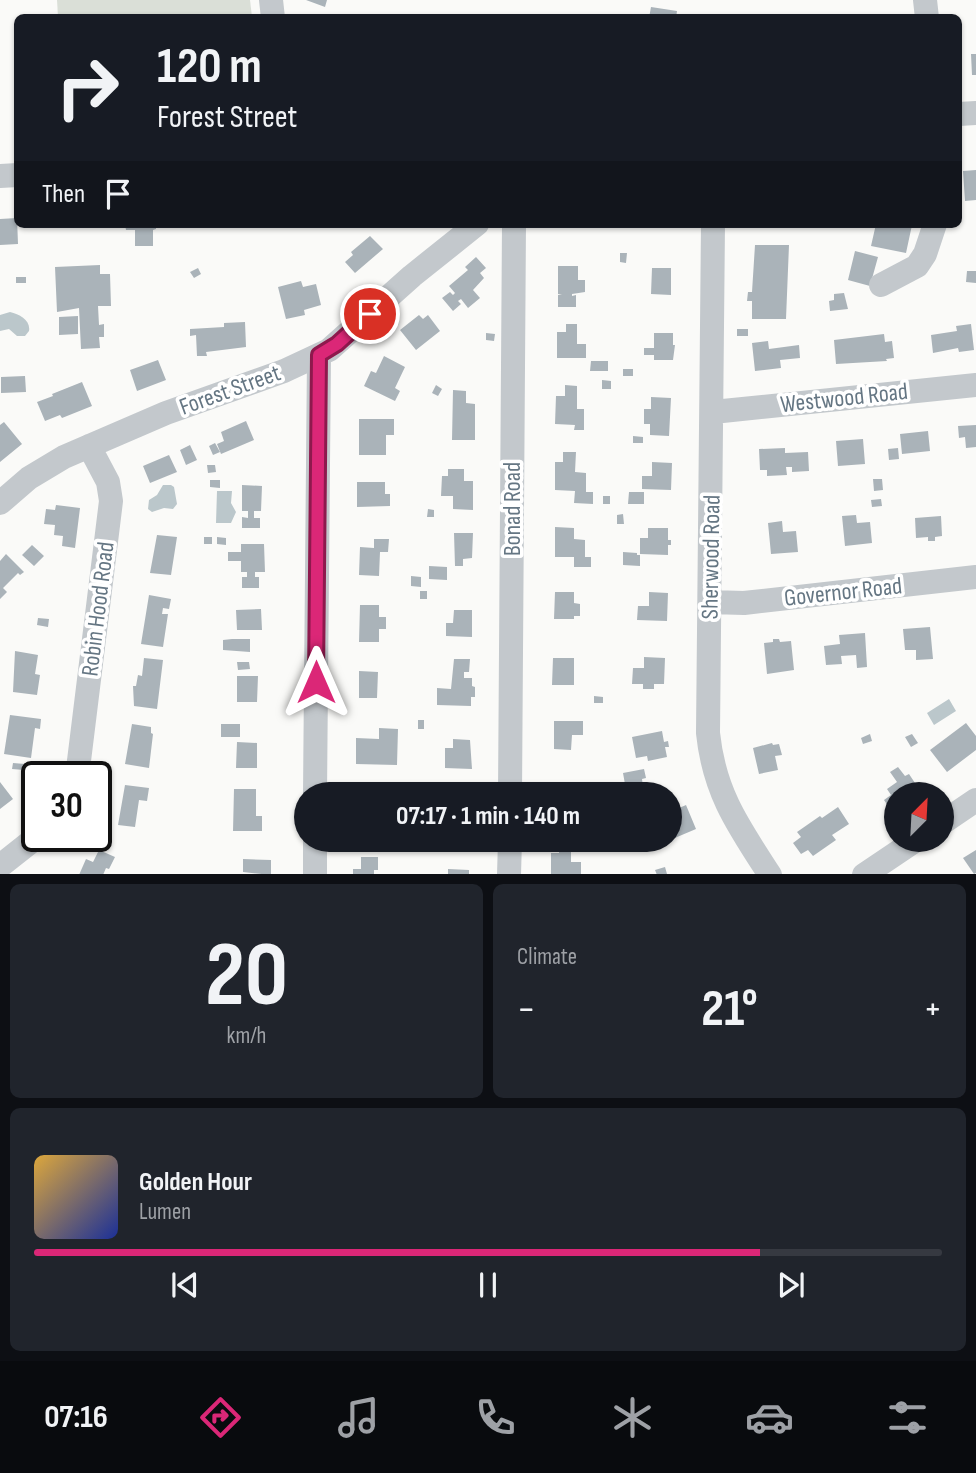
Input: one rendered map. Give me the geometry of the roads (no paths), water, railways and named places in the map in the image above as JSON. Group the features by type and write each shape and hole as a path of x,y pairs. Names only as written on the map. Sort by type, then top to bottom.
{"street":[{"name":"Forest Street","path":"0,503 44,467 89,446 191,403 284,372 319,355 337,344 412,276 472,228"},
{"name":"Bonad Road","path":"510,782 514,228"},
{"name":"Sherwood Road","path":"713,228 708,733 712,761 725,801 770,874"},
{"path":"881,285 917,267 925,254 934,228"},
{"path":"315,782 319,355"},
{"name":"Westwood Road","path":"713,412 976,384"},
{"name":"Robin Hood Road","path":"79,761 111,500 108,482 89,446"},
{"name":"Governor Road","path":"710,602 744,603 976,577"},
{"path":"954,815 976,800"},
{"path":"0,866 21,849"},
{"path":"315,852 315,874"},
{"path":"509,874 510,852"},
{"path":"864,874 898,852"}]}
